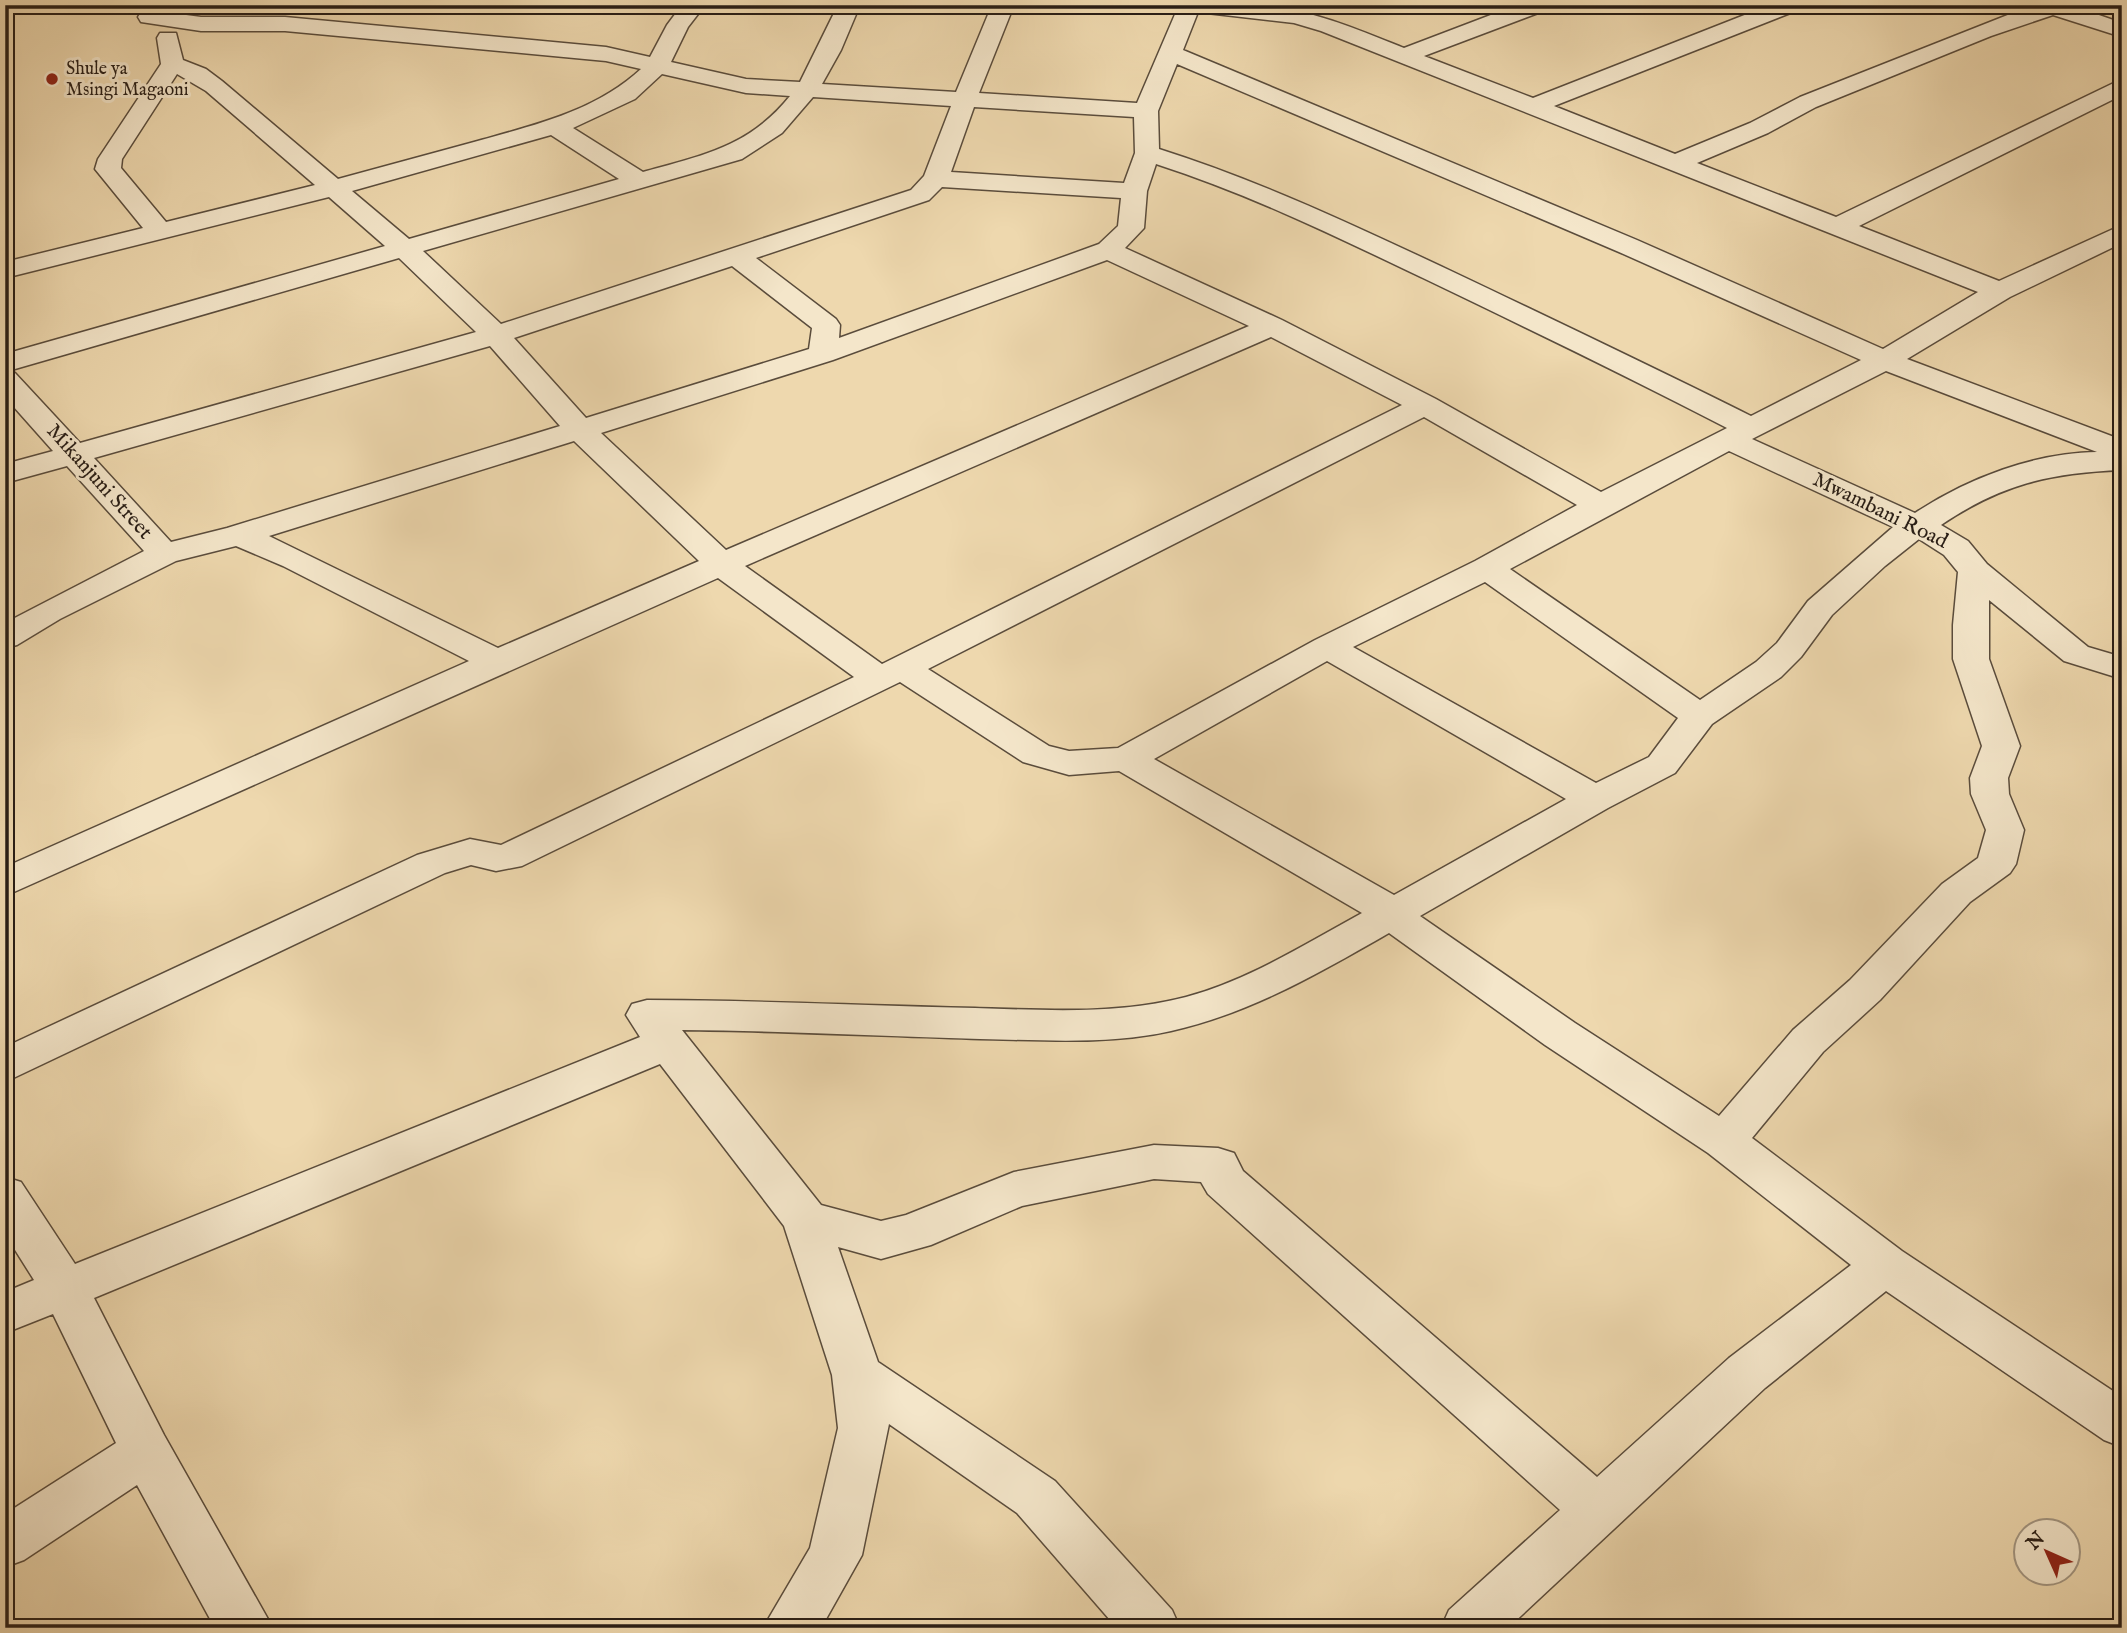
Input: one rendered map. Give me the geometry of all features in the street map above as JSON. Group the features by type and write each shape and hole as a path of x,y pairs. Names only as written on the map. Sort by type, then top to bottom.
{"street":[{"path":"5,270 334,188 554,127 591,113 627,94 658,65 678,25 694,5"},
{"path":"5,363 733,154 758,142 776,128 808,88 835,42 849,5"},
{"path":"5,474 496,335 920,195 936,179 968,99 992,27 1003,5"},
{"path":"5,638 48,611 164,554 239,535 823,354 1108,250 1131,228 1134,191 1147,153 1146,111 1190,5"},
{"path":"1198,5 1321,24 2000,291"},
{"path":"1269,14 1296,5"},
{"path":"1402,56 1538,5"},
{"path":"1531,107 1790,5"},
{"path":"1677,162 1759,128 1808,102 1959,42 1982,30 2052,6 2122,30"},
{"path":"139,11 201,24 285,24 593,53 746,86 1146,111"},
{"path":"139,11 169,39 172,64 110,159 108,169 160,232"},
{"path":"1170,53 1617,241 1884,360 2076,431 2122,452"},
{"path":"172,64 198,74 214,86 406,250 496,335 579,429 721,564 891,674 1036,754 1069,764 1126,759 1327,647 1487,568 1600,505 1884,360 2000,291 2122,233"},
{"path":"1838,226 2122,86"},
{"path":"554,127 642,182"},
{"name":"Mwambani Road","path":"1147,153 1228,179 1328,223 1619,361 1740,434 1945,544 2076,654 2122,668"},
{"path":"936,179 1134,191"},
{"path":"2097,247 2122,257"},
{"path":"1108,250 1272,326 1425,405 1600,505"},
{"path":"738,257 826,324 823,354"},
{"path":"5,883 497,661 1272,326"},
{"name":"Mikanjuni Street","path":"5,379 164,554"},
{"path":"5,1066 431,864 470,852 496,858 508,857 891,674 1425,405"},
{"path":"1724,1141 1808,1041 1865,990 1956,893 1996,864 2005,830 1990,794 1989,778 2001,746 1971,659 1970,625 1945,544 1971,493 2026,473 2069,463 2122,461"},
{"path":"239,535 295,559 497,661"},
{"path":"791,1628 835,1555 864,1427 857,1375 805,1219 647,1015 763,1015 1049,1025 1146,1020 1232,999 1401,921 1595,799 1662,765 1699,716 1757,681 1789,650 1819,608 1872,561 1945,544"},
{"path":"1487,568 1699,716"},
{"path":"1327,647 1595,799"},
{"path":"1126,759 1401,921 1560,1034 1724,1141 1885,1265 2122,1425"},
{"path":"5,1312 668,1043"},
{"path":"805,1219 881,1240 914,1232 1014,1190 1154,1162 1219,1165 1224,1181 1596,1508"},
{"path":"5,1195 64,1287 146,1451 245,1628"},
{"path":"1469,1628 1596,1508 1747,1373 1885,1265"},
{"path":"857,1375 1036,1497 1152,1628"},
{"path":"5,1543 146,1451"}],"place":[{"name":"Shule ya Msingi Magaoni","path":"52,79"}]}
